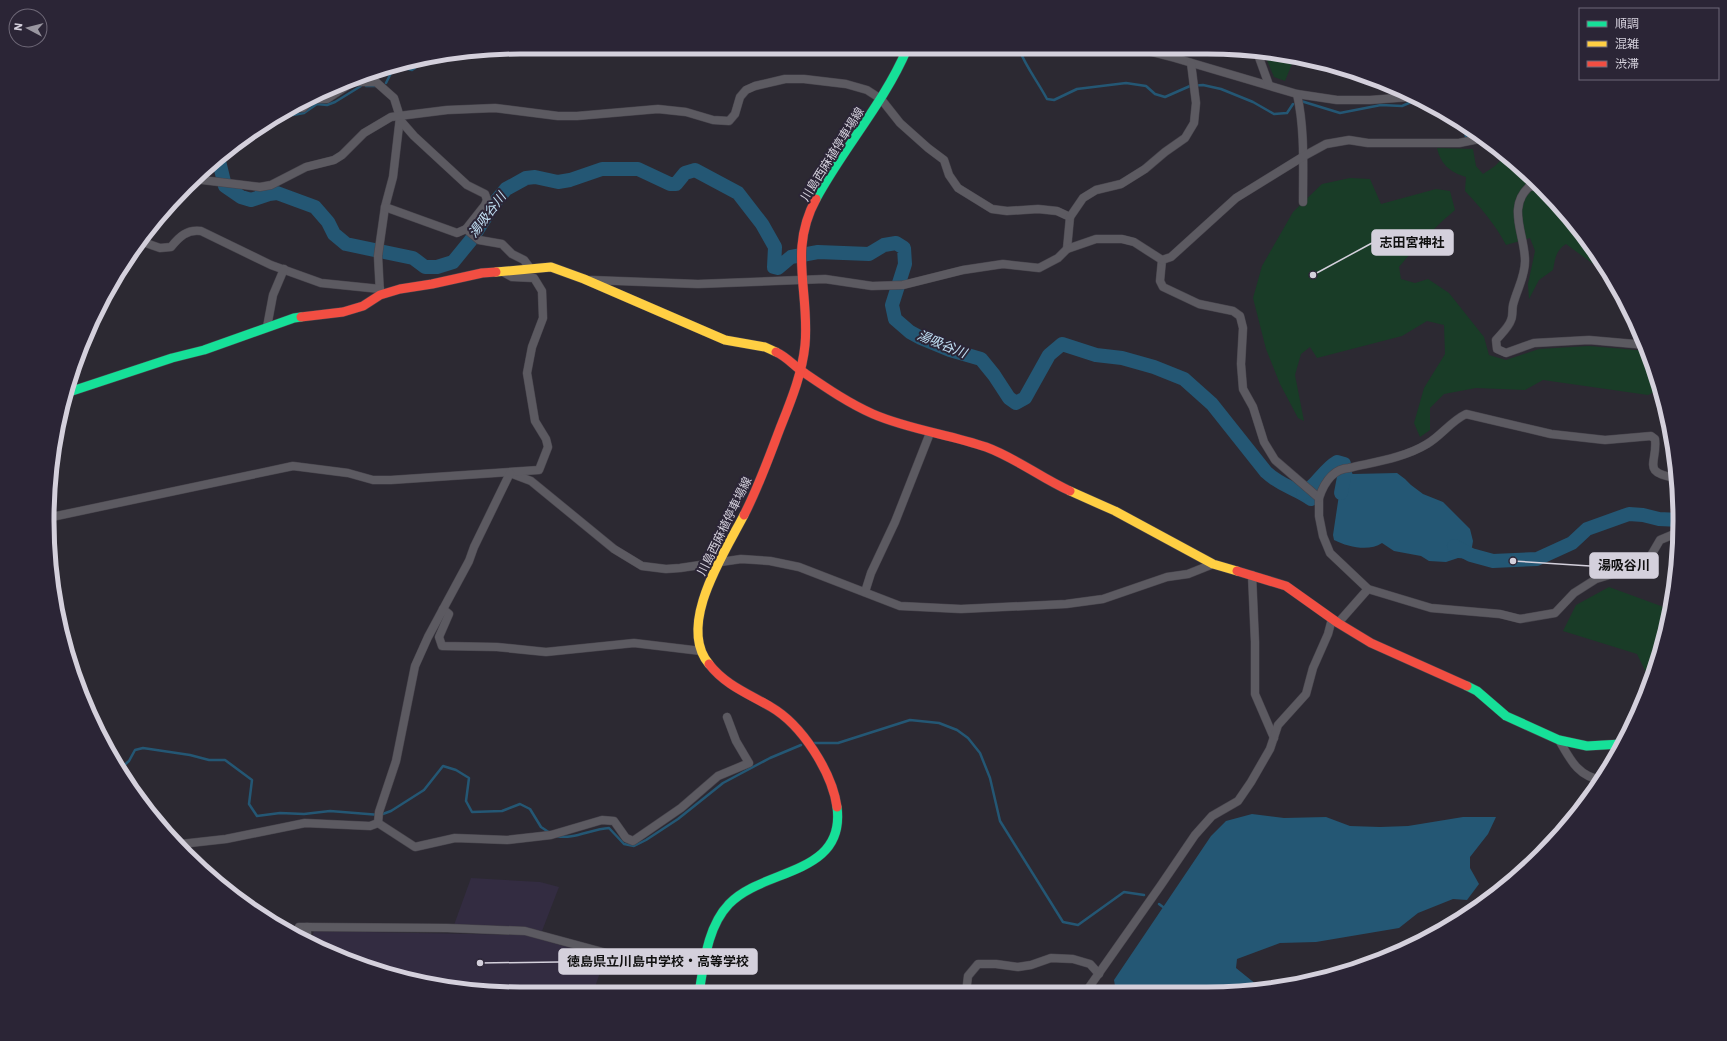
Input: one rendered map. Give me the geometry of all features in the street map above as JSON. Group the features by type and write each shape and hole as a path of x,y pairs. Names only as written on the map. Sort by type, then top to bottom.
{"street":[{"name":"川島西麻植停車場線","path":"700,987 710,941 720,916 728,905 748,888 760,882 797,871 818,858 826,850 833,838 837,826 838,812 832,786 798,729 778,710 725,681 710,666 701,651 697,635 699,616 712,576 756,491 801,371 807,330 801,280 800,246 806,223 815,201 849,146 882,99 894,78 905,54"},
{"path":"1158,54 1269,84 1297,94 1337,100 1370,100 1403,98"},
{"path":"1259,57 1269,84"},
{"path":"1067,249 1070,217 1083,198 1096,190 1121,184 1145,169 1185,138 1194,123 1194,86 1191,63"},
{"path":"203,180 260,187 271,185 306,167 334,160 342,156 364,133 392,117 400,118 447,110 487,108 558,116 577,116 658,109 686,112 713,120 729,121 735,114 740,97 746,90 755,86 785,79 804,79 846,84 867,90 882,99 900,122 928,148 944,160 949,175 958,188 992,209 1007,211 1038,209 1057,211 1070,217"},
{"path":"366,81 376,82 394,98 400,118 414,136 467,185 485,194 487,200 468,231 457,233 385,207"},
{"path":"321,99 327,99 336,92"},
{"path":"1297,94 1301,113 1304,156 1303,202"},
{"path":"380,292 378,252 385,207 393,177 400,118"},
{"path":"1162,260 1171,256 1236,198 1326,144 1349,140 1368,143 1459,143 1475,140"},
{"path":"1531,186 1520,198 1518,217 1525,260 1524,277 1514,304 1511,320 1496,340 1497,349 1506,353 1534,342 1589,340 1638,343"},
{"path":"146,243 160,248 171,248 178,238 192,229 201,230 271,265 321,283 380,292 432,284 482,273 551,267 584,279 725,340 765,348 783,355 801,371 844,399 873,414 930,433 958,438 988,448 1015,460 1055,484 1115,511 1213,564 1286,586 1335,621 1371,643 1477,691 1506,716 1559,740 1587,746 1616,745"},
{"path":"468,231 479,240 502,244 512,254 524,260 530,268"},
{"path":"584,279 669,284 825,279 872,286 903,285 963,270 1003,264 1039,268 1058,258 1067,249 1096,239 1122,239 1134,242 1162,260"},
{"path":"1162,260 1160,281 1163,287 1199,304 1233,311 1240,316 1243,328 1241,364 1243,389 1253,407 1264,442 1275,460 1320,498"},
{"path":"267,327 273,295 284,269"},
{"path":"54,516 293,466 323,469 379,480 432,478 476,473 510,473 539,470 548,446 546,439 535,421 527,373 532,347 543,318 542,291 534,278 512,278 503,272"},
{"path":"73,391 172,358 204,350 294,318 343,312 364,306 380,292"},
{"path":"1671,477 1662,475 1656,471 1652,465 1656,445 1655,439 1650,436 1605,440 1551,434 1466,414 1458,418 1440,435 1426,445 1410,452 1345,468 1331,474 1320,498 1319,516 1323,536 1330,553 1368,589 1431,608 1500,614 1520,619 1555,613 1574,593 1596,579 1646,564 1660,540 1673,535"},
{"path":"865,592 871,573 895,522 930,433"},
{"path":"510,473 531,481 614,549 642,566 666,569 741,559 770,561 799,567 900,606 961,609 1066,604 1103,599 1167,577 1188,574 1213,564"},
{"path":"185,844 226,839 305,823 370,826 378,818 396,761 415,666 428,637 469,561 474,547 510,473"},
{"path":"1252,575 1255,642 1255,694 1274,738"},
{"path":"1089,987 1195,835 1212,816 1238,801 1247,789 1264,761 1278,725 1306,694 1313,668 1335,621 1368,589"},
{"path":"443,609 449,614 439,637 442,646 497,647 546,652 634,644 701,651"},
{"path":"378,818 415,847 455,838 507,840 554,834 602,820 614,821 626,838 633,841 681,808 718,776 749,763 736,741 727,717"},
{"path":"1559,740 1580,772 1591,779 1594,779"},
{"path":"306,935 303,927 447,928 525,932 610,954"},
{"path":"967,987 968,976 978,964 996,964 1018,967 1031,965 1051,958 1072,959 1090,964 1099,974"}],"shaded area":[{"path":"471,878 540,882 559,887 542,931 512,926 454,925"},
{"path":"314,931 526,935 605,958 595,987 490,986 429,978 400,971 371,962 312,938"}],"green space":[{"path":"1266,58 1293,62 1285,81 1274,77"},
{"path":"1437,148 1473,149 1476,166 1483,174 1501,160 1536,191 1557,213 1577,237 1599,268 1566,244 1558,252 1553,270 1539,280 1529,299 1528,284 1535,251 1530,238 1506,245 1487,216 1465,191 1466,177 1455,173 1447,167"},
{"path":"1350,178 1370,179 1381,204 1436,189 1450,191 1455,210 1426,237 1399,267 1401,279 1415,283 1428,279 1449,293 1484,337 1489,355 1506,360 1539,349 1589,346 1640,350 1655,392 1648,395 1543,380 1525,390 1476,388 1444,394 1430,408 1430,430 1420,437 1414,423 1424,388 1445,354 1444,325 1427,321 1402,336 1317,358 1310,347 1301,354 1295,375 1304,421 1298,418 1280,384 1266,349 1253,298 1262,266 1293,212 1322,184"},
{"path":"1609,587 1665,607 1657,641 1647,674 1637,654 1563,631 1576,605"}],"water":[{"path":"1350,472 1353,474 1397,473 1423,494 1443,502 1470,529 1473,541 1470,559 1458,558 1446,562 1429,561 1421,556 1394,551 1382,543 1377,546 1358,548 1334,540 1333,535 1342,475"},
{"path":"1252,814 1284,818 1326,817 1350,826 1380,827 1408,826 1463,817 1496,817 1488,834 1470,857 1470,868 1479,884 1467,900 1453,899 1418,913 1399,928 1316,942 1280,943 1237,959 1236,968 1256,984 1206,987 1116,987 1114,980 1211,836 1226,821"}],"waterway":[{"path":"1021,54 1047,99 1054,100 1077,89 1126,83 1146,86 1155,94 1165,97 1190,86 1203,85 1221,89 1253,102 1274,114 1287,113 1293,104"},
{"path":"407,68 412,70 415,66"},
{"path":"386,83 391,73"},
{"path":"290,114 304,113 317,104 327,105 335,102 361,86"},
{"path":"366,86 377,86"},
{"path":"1301,101 1340,113 1381,105 1402,106 1412,102"},
{"path":"1465,133 1466,137 1470,136"},
{"name":"湯吸谷川","path":"220,164 225,186 241,197 251,200 277,193 315,207 328,222 334,234 346,244 413,258 425,267 437,267 453,262 471,240 496,201 506,189 526,178 535,177 558,182 570,180 602,169 638,169 670,184 676,184 685,173 695,170 738,193 762,224 775,247 774,267 778,268 791,257 818,252 869,254 884,245 896,243 904,248 905,264 892,305 895,319 910,332 921,338 950,350 981,359 994,375 1009,398 1016,403 1025,398 1049,355 1062,344 1096,355 1122,358 1154,367 1184,379 1212,404 1266,472 1277,481 1311,499"},
{"path":"1303,493 1337,462 1344,464 1345,472 1341,493"},
{"name":"湯吸谷川","path":"1454,546 1471,555 1493,561 1537,559 1572,543 1587,529 1629,514 1673,520"},
{"path":"814,743 838,743 910,720 939,723 957,730 968,738 980,753 990,778 1000,821 1063,922 1078,925 1124,892 1144,895"},
{"path":"556,836 569,837 609,828 624,844 634,846 678,819 723,783 770,758 801,745"},
{"path":"124,766 129,761 135,750 143,748 190,755 209,760 225,760 252,780 249,804 257,816 280,813 304,814 330,811 380,815 391,811 424,790 443,766 456,770 469,778 466,801 472,812 502,811 520,804 530,809 541,827 550,833"},
{"path":"1159,904 1163,907"}],"traffic: fast":[{"path":"816,199 887,88 905,54"},
{"path":"73,391 172,358 204,350 294,318 301,317"},
{"path":"1467,686 1477,691 1506,716 1559,740 1587,746 1616,744"},
{"path":"700,987 711,935 722,913 729,904 744,892 816,859 829,846 836,830 837,807"}],"traffic: slow":[{"path":"496,272 551,267 584,279 725,340 765,347 776,352"},
{"path":"1070,491 1115,511 1213,564 1237,571"},
{"path":"709,664 700,648 698,629 701,609 707,589 716,568 744,515"}],"traffic: jam":[{"path":"744,515 767,463 791,399 801,367 805,345 806,326 802,271 803,236 808,218 816,199"},
{"path":"301,317 343,312 363,306 380,295 400,289 432,284 482,273 496,272"},
{"path":"776,352 828,389 864,410 901,424 986,447 1008,457 1070,491"},
{"path":"1237,571 1286,586 1338,623 1371,643 1467,686"},
{"path":"709,664 722,678 771,707 794,725 814,751 822,765 829,779 837,807"}],"place":[{"name":"志田宮神社","path":"1313,275"},
{"name":"湯吸谷川","path":"1513,561"},
{"name":"徳島県立川島中学校・高等学校","path":"480,963"}]}
